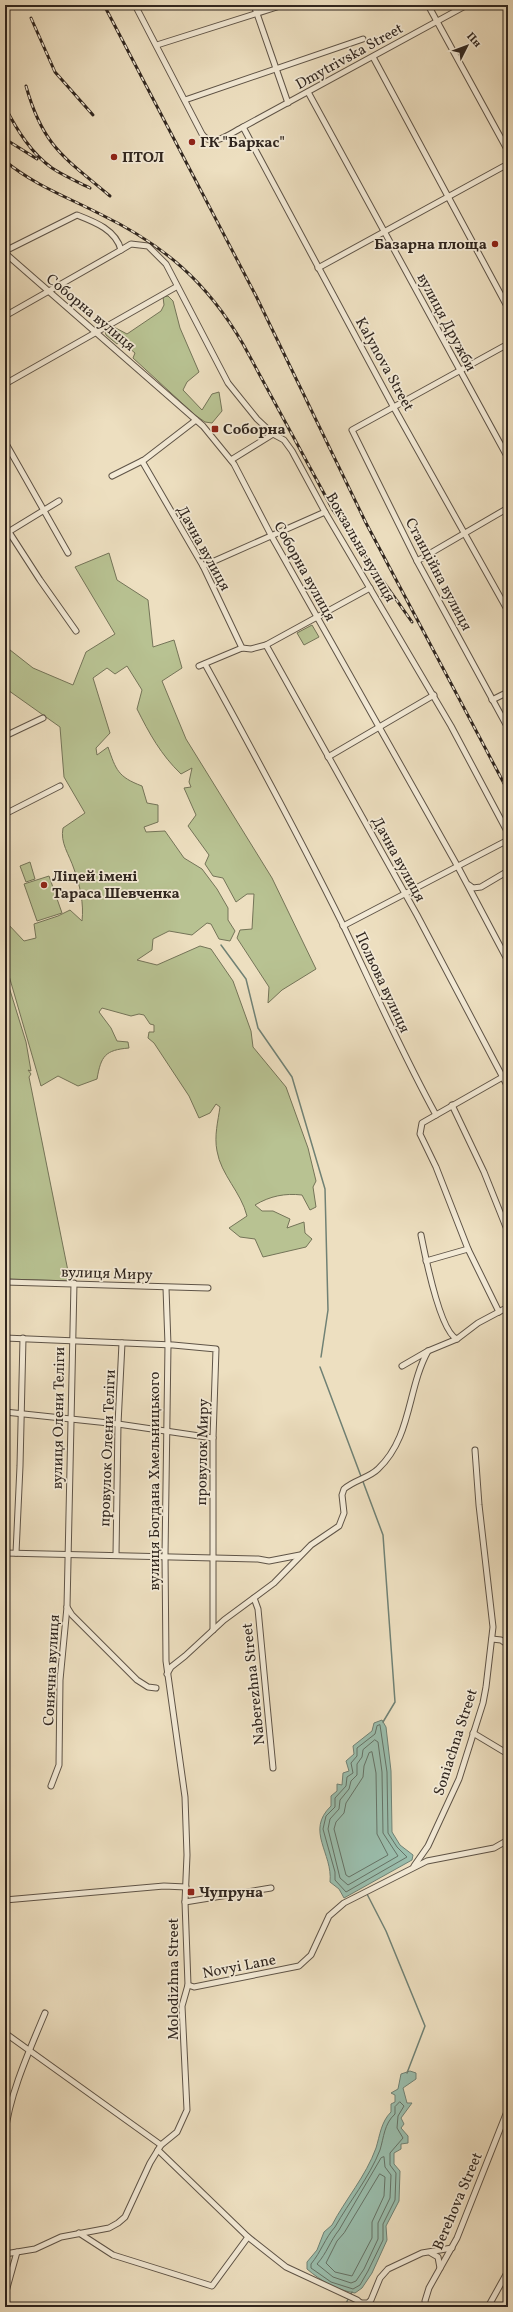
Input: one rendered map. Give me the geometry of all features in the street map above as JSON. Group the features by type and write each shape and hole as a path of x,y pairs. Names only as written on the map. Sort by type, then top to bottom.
{"street":[{"path":"135,5 202,134 207,140 216,140 243,127"},
{"path":"254,5 288,103"},
{"path":"156,45 283,5"},
{"path":"428,5 508,151"},
{"name":"Dmytrivska Street","path":"243,127 467,5"},
{"path":"185,100 362,39"},
{"path":"373,57 508,308"},
{"name":"вулиця Дружби","path":"308,92 459,371 508,458"},
{"name":"Kalynova Street","path":"243,127 393,406 508,611"},
{"path":"318,268 508,164"},
{"path":"5,252 77,215 112,232 119,240 121,250"},
{"name":"Вокзальна вулиця","path":"5,316 131,244 148,246 166,264 176,287 228,383 257,419 273,434 284,440 292,451 325,512 434,695 508,833"},
{"name":"Соборна вулиця","path":"5,252 48,292 97,332 196,420 216,439 231,460 272,537 468,884 508,960"},
{"path":"5,384 176,287"},
{"path":"393,406 508,344"},
{"name":"Станційна вулиця","path":"393,406 352,430 417,561 508,728"},
{"path":"112,476 142,461 196,420"},
{"path":"231,460 273,434"},
{"path":"6,444 68,553"},
{"name":"Дачна вулиця","path":"142,461 203,566 242,648"},
{"path":"59,501 7,533 76,631"},
{"path":"417,561 508,508"},
{"path":"203,566 272,537 325,512"},
{"path":"199,666 242,648 251,649 266,645 370,588"},
{"name":"Дачна вулиця","path":"266,645 468,1008 508,1087"},
{"name":"Польова вулиця","path":"205,664 270,783 343,926 388,1023 436,1115"},
{"path":"492,700 508,692"},
{"path":"328,758 434,695"},
{"path":"5,736 43,718"},
{"path":"5,814 60,786"},
{"path":"343,926 508,840"},
{"path":"468,884 473,888 481,887 508,871"},
{"path":"476,899 476,894 481,887"},
{"path":"499,1312 468,1249 436,1167 419,1130 422,1123 508,1074"},
{"path":"452,1105 484,1172 508,1232"},
{"path":"421,1235 434,1294 448,1330 452,1336 457,1339"},
{"path":"426,1261 468,1249"},
{"name":"вулиця Миру","path":"5,1282 74,1283 166,1288 208,1288"},
{"name":"вулиця Олени Теліги","path":"67,1554 74,1283"},
{"name":"вулиця Богдана Хмельницького","path":"166,1288 168,1345 165,1431 167,1675"},
{"path":"402,1366 428,1351 457,1339 508,1307"},
{"path":"5,1338 168,1345"},
{"path":"16,1553 22,1414 23,1338"},
{"name":"провулок Олени Теліги","path":"116,1555 118,1424 122,1342"},
{"name":"провулок Миру","path":"168,1345 215,1348 217,1353 213,1438 213,1630"},
{"path":"167,1675 170,1667 186,1656 213,1630 274,1583 311,1545 339,1526 343,1521 344,1489 377,1470 391,1454 407,1420 420,1369 428,1351"},
{"path":"5,1412 118,1424 213,1438"},
{"name":"Soniachna Street","path":"414,1866 428,1846 449,1801 483,1703 492,1639 475,1450"},
{"path":"5,1553 165,1556 269,1561 300,1555"},
{"name":"Сонячна вулиця","path":"50,1786 59,1765 60,1680 67,1607 67,1554"},
{"name":"Naberezhna Street","path":"254,1598 258,1609 273,1768"},
{"path":"67,1607 72,1615 137,1680 148,1687 156,1688"},
{"path":"492,1639 501,1640 508,1645"},
{"name":"Molodizhna Street","path":"5,2254 35,2249 61,2237 109,2228 122,2220 158,2150 161,2145 177,2132 186,2110 182,2006 188,1984 185,1902 187,1855 185,1797 171,1691 167,1675"},
{"path":"473,1733 508,1754"},
{"path":"414,1866 427,1861 494,1848 508,1840"},
{"name":"Novyi Lane","path":"188,1984 194,1987 295,1968 308,1959 325,1922 338,1907 414,1866"},
{"path":"5,1900 164,1886 186,1887"},
{"path":"185,1902 271,1888"},
{"path":"5,2134 6,2119 29,2051 45,2013"},
{"path":"5,2033 161,2145"},
{"name":"Berehova Street","path":"426,2307 425,2301 429,2288 452,2248 508,2109"},
{"path":"158,2150 248,2237 286,2267 363,2305 371,2300 380,2278 388,2269 413,2257 452,2248"},
{"path":"80,2233 113,2255 212,2286 248,2237"},
{"path":"5,2295 17,2252"},
{"path":"430,2252 438,2257 440,2269"},
{"path":"488,2307 508,2271"}],"shaded area":[{"path":"168,296 173,301 180,328 199,372 187,382 183,390 202,410 212,394 219,392 222,411 212,423 205,422 195,415 133,358 135,353 121,341 117,344 106,335 105,331 112,326 127,334 161,311 164,305 163,297"},
{"path":"109,553 117,580 148,600 153,647 174,640 182,668 162,681 186,739 272,878 316,969 282,990 268,1003 269,987 237,938 240,930 252,929 254,894 247,894 236,902 223,878 213,876 205,864 209,855 188,826 196,815 184,788 191,787 189,782 192,768 181,774 167,759 156,743 137,709 142,690 127,666 115,674 107,668 93,678 110,733 96,748 97,755 108,747 113,762 119,772 134,783 142,786 147,803 158,805 158,822 144,827 146,832 165,831 184,858 202,869 217,889 228,908 228,920 235,931 230,941 219,939 211,924 207,923 192,935 169,931 153,939 152,950 137,960 157,965 200,946 211,949 233,981 251,1031 253,1047 286,1087 308,1148 316,1181 313,1187 316,1207 310,1210 302,1195 290,1194 278,1196 266,1199 255,1205 262,1211 273,1211 290,1219 287,1228 304,1222 305,1233 312,1239 306,1247 263,1257 255,1239 240,1237 229,1228 247,1216 240,1199 219,1160 216,1145 216,1134 220,1107 216,1104 210,1113 199,1118 189,1096 154,1043 148,1038 149,1032 154,1032 154,1025 150,1024 144,1015 139,1014 131,1016 102,1008 99,1012 111,1028 117,1041 128,1042 129,1048 114,1050 109,1053 100,1065 97,1079 78,1086 58,1076 41,1086 5,962 5,924 7,923 24,941 36,938 34,924 58,916 70,910 82,921 82,901 80,888 64,844 62,833 63,828 85,813 64,777 60,727 5,688 5,646 33,668 73,685 86,652 115,634 75,567"},
{"path":"312,625 319,637 304,645 297,633"},
{"path":"30,862 35,879 26,882 20,866"},
{"path":"49,876 62,913 37,921 24,884"},
{"path":"5,974 26,1042 31,1071 28,1070 31,1074 29,1077 70,1281 5,1279"}],"water":[{"path":"382,1720 386,1727 391,1771 392,1832 400,1845 413,1855 412,1860 344,1898 339,1889 330,1882 330,1871 320,1833 320,1824 324,1815 331,1806 331,1796 337,1791 337,1784 342,1785 343,1773 349,1771 346,1761 354,1754 353,1746 372,1731 374,1723"},
{"path":"410,2071 416,2073 416,2079 403,2088 407,2103 412,2103 401,2118 404,2124 401,2128 408,2136 408,2143 401,2144 401,2149 394,2153 394,2164 400,2171 399,2201 386,2226 387,2240 372,2273 362,2288 355,2293 341,2290 323,2281 307,2269 307,2262 317,2250 324,2232 332,2225 367,2168 376,2148 383,2124 391,2112 391,2104 395,2102 395,2095 391,2093 398,2089 401,2074"}],"waterway":[{"path":"221,945 246,979 258,1028 292,1077 325,1189 328,1310 321,1357"},
{"path":"320,1367 383,1535 395,1702 383,1722"},
{"path":"367,1894 386,1931 425,2026 407,2073"},
{"path":"344,2307 352,2292"}],"railway":[{"path":"104,5 256,296 366,523 508,791"},
{"path":"31,18 55,72 93,115"},
{"path":"26,86 40,124 48,138 68,161 110,196"},
{"path":"5,107 25,140 44,162 61,174 90,188"},
{"path":"5,139 37,159"},
{"path":"5,161 39,184 123,226 144,239 164,252 199,284 229,322 243,344 333,510 412,622"}],"place":[{"name":"ГК \"Баркас\"","path":"192,142"},
{"name":"ПТОЛ","path":"114,157"},
{"name":"Базарна площа","path":"495,244"},
{"name":"Соборна","path":"215,429"},
{"name":"Ліцей імені Тараса Шевченка","path":"44,885"},
{"name":"Чупруна","path":"191,1892"}]}
